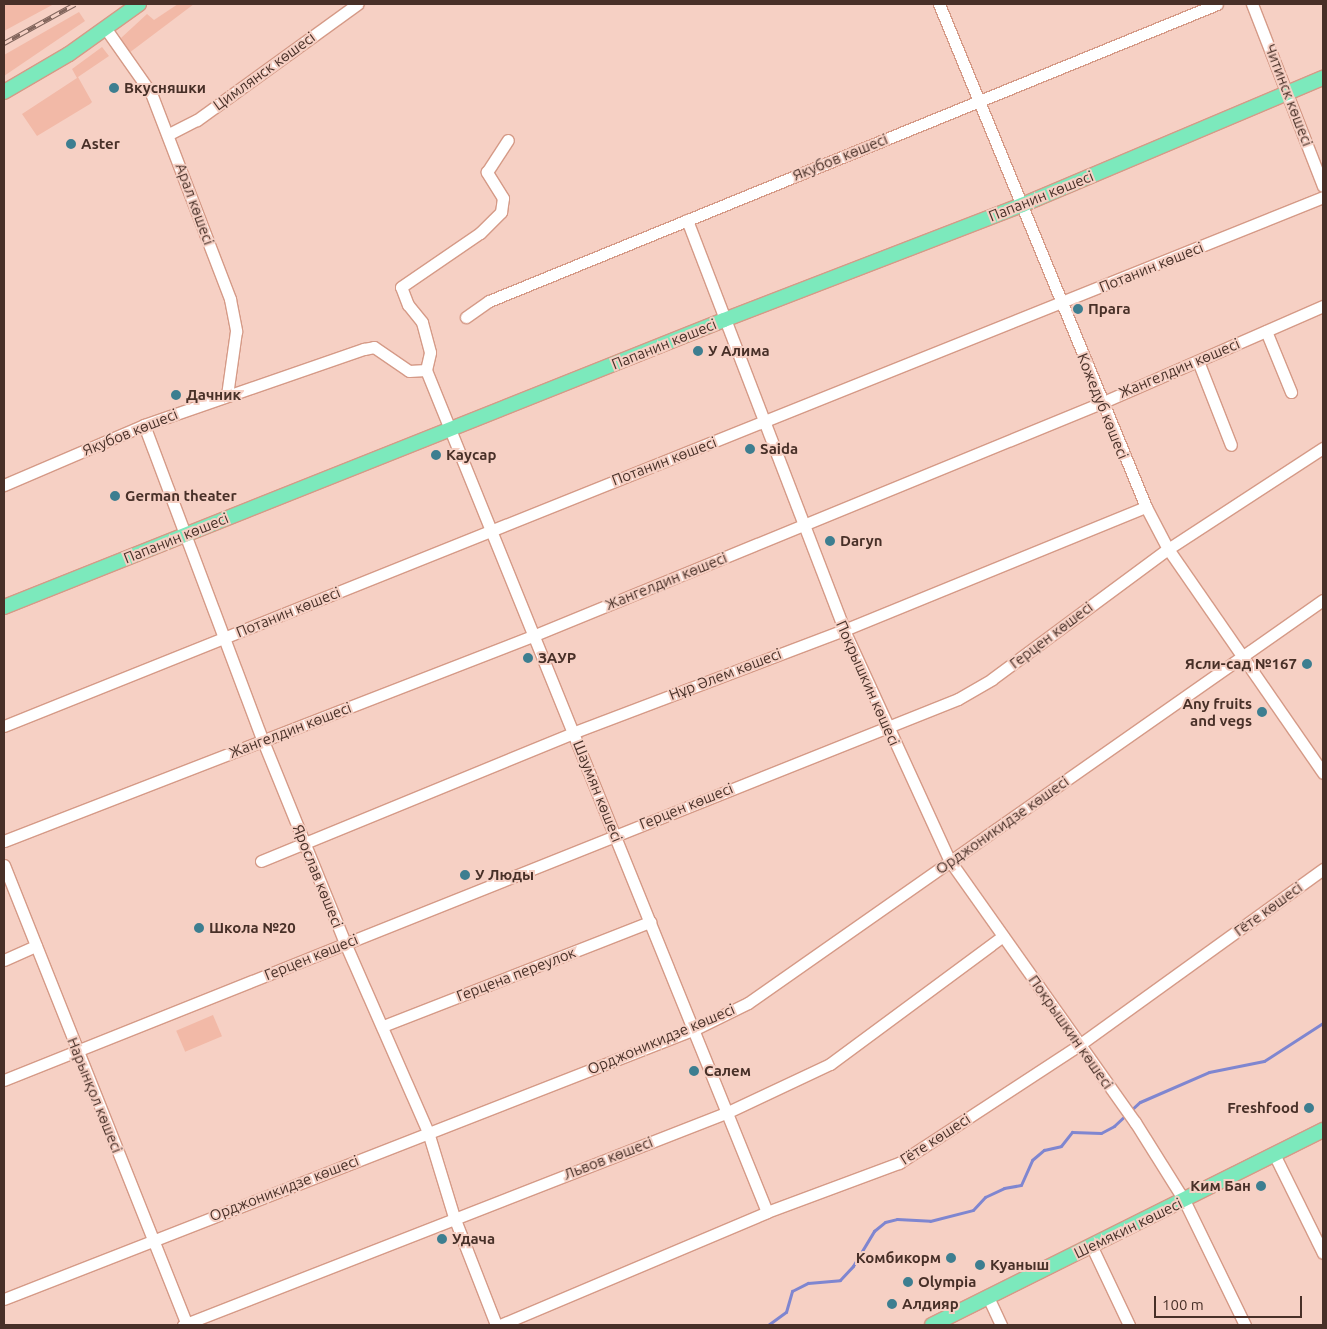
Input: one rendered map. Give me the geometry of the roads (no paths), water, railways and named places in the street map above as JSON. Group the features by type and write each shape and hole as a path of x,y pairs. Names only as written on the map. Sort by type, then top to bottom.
{"main road":[{"path":"4,92 106,29 139,4"},
{"name":"Папанин көшесі","path":"4,608 450,428 1022,205 1323,78"},
{"name":"Шемякин көшесі","path":"932,1325 1323,1130"}],"street":[{"name":"Цимлянск көшесі","path":"169,134 197,120 357,4"},
{"name":"Якубов көшесі","path":"466,317 489,301 1217,4"},
{"name":"Читинск көшесі","path":"1252,4 1289,92 1323,186"},
{"name":"Кожедуб көшесі","path":"943,5 977,102 1022,205 1060,303 1146,508 1168,549 1241,658 1323,773"},
{"name":"Арал көшесі","path":"106,29 150,93 169,134 230,299 236,331 227,395"},
{"path":"426,370 430,352 422,322 408,305 401,287 480,233 501,212 503,198 487,172 508,140"},
{"name":"Потанин көшесі","path":"4,726 1323,197"},
{"name":"Покрышкин көшесі","path":"687,220 844,630 886,726 950,861 1078,1045 1132,1118 1184,1200"},
{"name":"Жангелдин көшесі","path":"4,841 535,635 1101,403 1323,306"},
{"path":"1266,331 1291,392"},
{"name":"Якубов көшесі","path":"4,485 144,425 227,395 374,347 409,371 426,370"},
{"path":"1198,361 1231,444"},
{"name":"Шаумян көшесі","path":"426,370 575,732 767,1212"},
{"name":"Ярослав көшесі","path":"144,425 263,741 345,943 428,1132 454,1217 496,1325"},
{"name":"Герцен көшесі","path":"4,1080 886,726 958,699 992,679 1168,549 1323,448"},
{"name":"Нұр Әлем көшесі","path":"261,861 575,732 844,630 1146,508"},
{"name":"Орджоникидзе көшесі","path":"4,1299 152,1239 694,1029 766,992 1323,600"},
{"name":"Нарынқол көшесі","path":"4,865 185,1325"},
{"name":"Гёте көшесі","path":"500,1325 767,1212 899,1163 1078,1045 1323,869"},
{"name":"Герцена переулок","path":"382,1026 650,922"},
{"name":"Львов көшесі","path":"185,1325 454,1217 728,1112 830,1064 1003,936"},
{"path":"4,960 36,946"},
{"path":"1274,1154 1323,1254"},
{"path":"1184,1200 1245,1325"},
{"path":"1092,1246 1130,1325"},
{"path":"988,1297 1001,1325"}],"waterway":[{"path":"768,1325 786,1312 792,1291 808,1283 840,1280 853,1266 874,1231 885,1222 897,1219 930,1221 973,1210 985,1197 1004,1188 1021,1185 1032,1160 1044,1150 1061,1146 1072,1132 1101,1133 1114,1126 1140,1102 1209,1072 1264,1061 1323,1023"}],"railway":[{"path":"4,43 75,4"}],"place":[{"name":"Вкусняшки","path":"114,88"},
{"name":"Aster","path":"71,144"},
{"name":"Прага","path":"1078,309"},
{"name":"У Алима","path":"698,351"},
{"name":"Дачник","path":"176,395"},
{"name":"Saida","path":"750,449"},
{"name":"Каусар","path":"436,455"},
{"name":"German theater","path":"115,496"},
{"name":"Daryn","path":"830,541"},
{"name":"ЗАУР","path":"528,658"},
{"name":"Ясли-сад №167","path":"1307,664"},
{"name":"Any fruits and vegs","path":"1262,712"},
{"name":"У Люды","path":"465,875"},
{"name":"Школа №20","path":"199,928"},
{"name":"Салем","path":"694,1071"},
{"name":"Freshfood","path":"1309,1108"},
{"name":"Ким Бан","path":"1261,1186"},
{"name":"Удача","path":"442,1239"},
{"name":"Комбикорм","path":"951,1258"},
{"name":"Куаныш","path":"980,1265"},
{"name":"Olympia","path":"908,1282"},
{"name":"Алдияр","path":"892,1304"}]}
